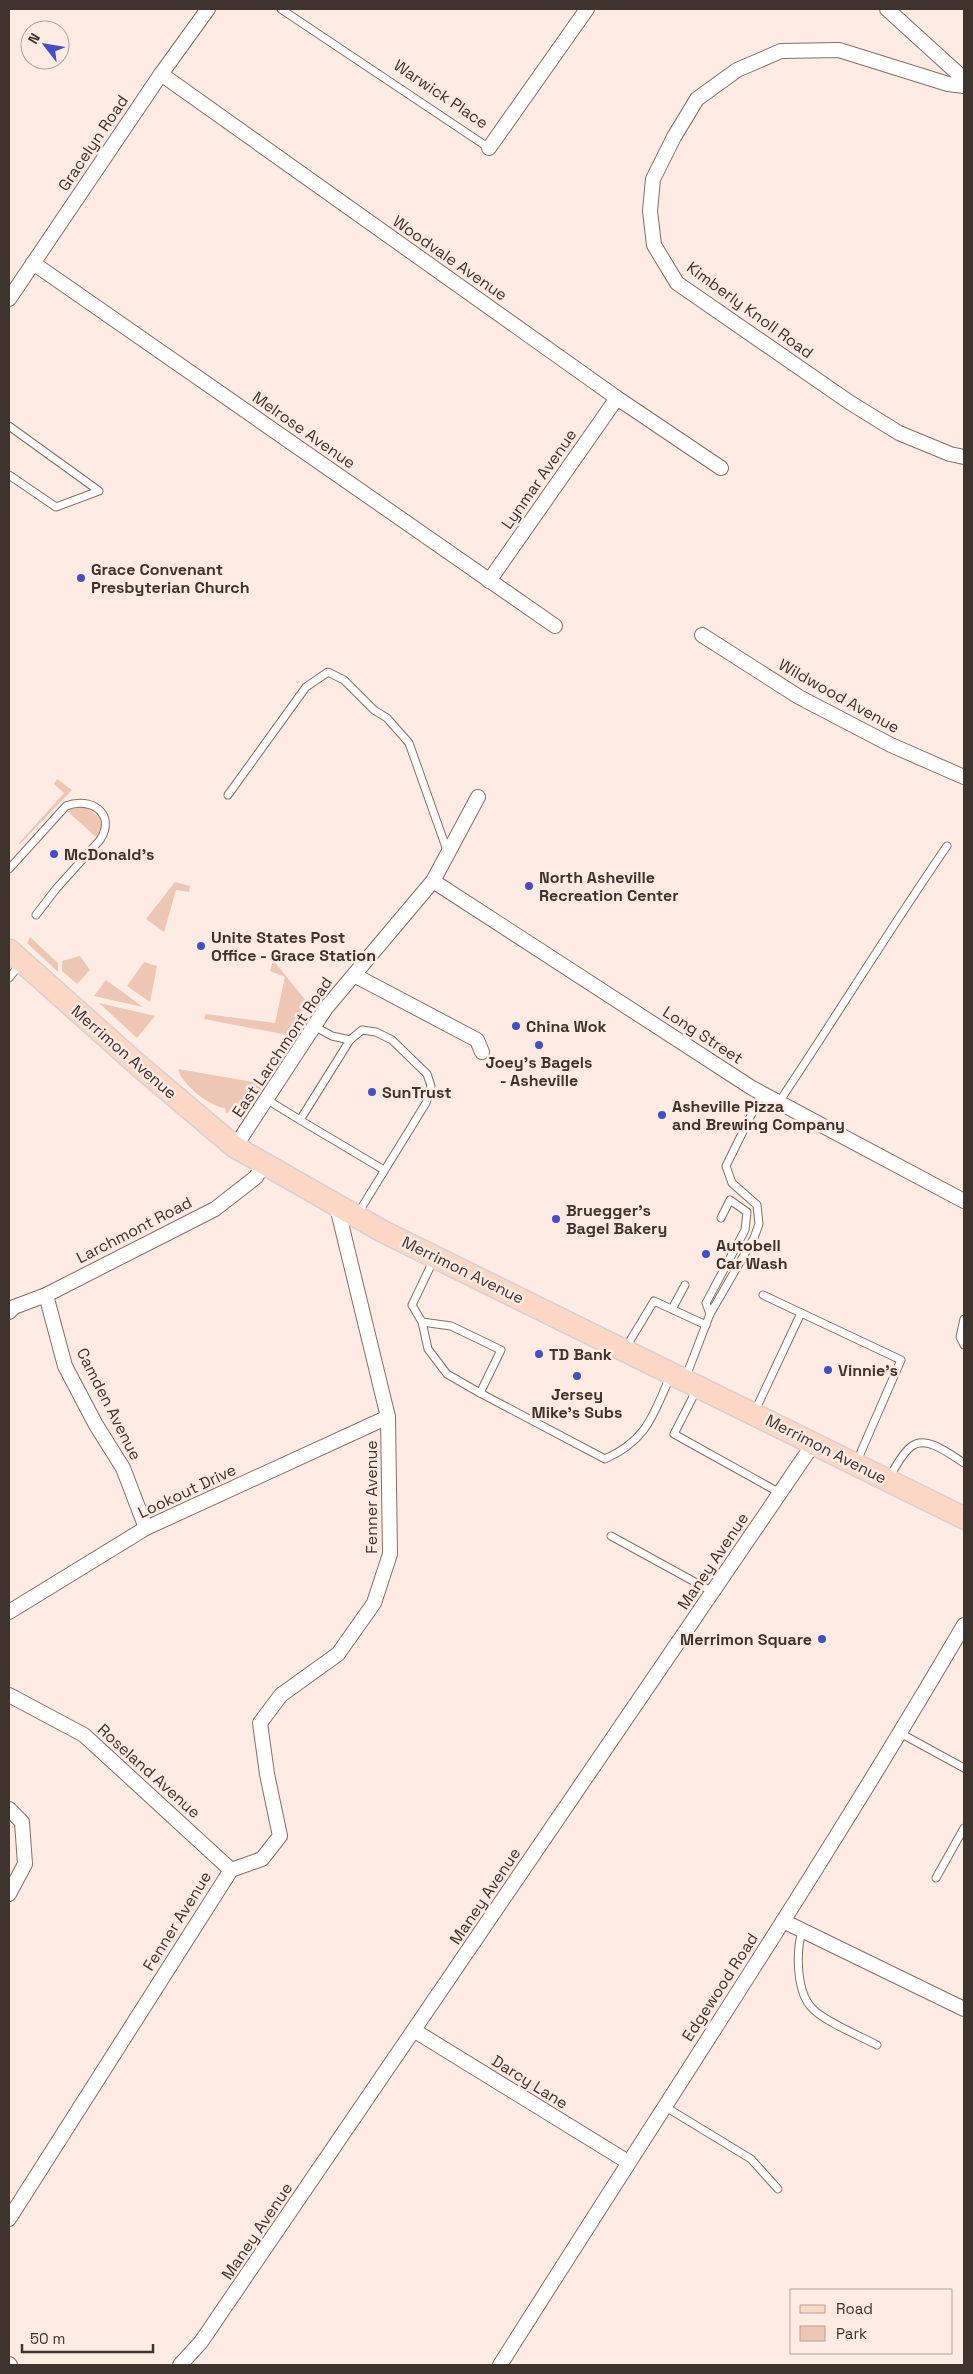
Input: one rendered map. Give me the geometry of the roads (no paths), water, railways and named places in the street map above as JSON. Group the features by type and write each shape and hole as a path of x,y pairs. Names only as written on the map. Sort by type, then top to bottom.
{"main road":[{"name":"Merrimon Avenue","path":"13,963 235,1147 264,1164 356,1217 964,1518"}],"street":[{"name":"Gracelyn Road","path":"9,299 161,74 208,9"},
{"name":"Warwick Place","path":"489,148 587,9"},
{"path":"886,9 964,79"},
{"name":"Kimberly Knoll Road","path":"964,86 948,84 839,50 782,51 737,70 698,100 674,137 652,179 650,211 654,245 677,283 849,402 899,433 964,457"},
{"name":"Woodvale Avenue","path":"161,74 617,398 721,468"},
{"name":"Melrose Avenue","path":"33,263 555,626"},
{"name":"Lynmar Avenue","path":"489,581 617,398"},
{"name":"Wildwood Avenue","path":"702,635 799,697 891,745 964,777"},
{"name":"East Larchmont Road","path":"235,1147 326,1008 433,881 478,797"},
{"name":"Long Street","path":"433,881 762,1093 964,1201"},
{"path":"354,975 477,1040 482,1052"},
{"name":"Larchmont Road","path":"9,1312 14,1307 46,1294 215,1209 256,1177 264,1164"},
{"name":"Fenner Avenue","path":"9,2219 231,1870 262,1859 280,1836 267,1774 260,1723 281,1695 338,1654 374,1603 390,1554 388,1417 336,1206"},
{"name":"Camden Avenue","path":"46,1294 65,1366 96,1425 123,1468 146,1528"},
{"name":"Lookout Drive","path":"9,1612 146,1528 388,1417"},
{"name":"Maney Avenue","path":"180,2365 201,2342 415,2031 814,1443"},
{"name":"Edgewood Road","path":"500,2365 783,1922 900,1733 964,1625"},
{"name":"Roseland Avenue","path":"9,1695 84,1735 231,1870"},
{"path":"9,1809 22,1822 25,1864 9,1894"},
{"path":"783,1922 964,2010"},
{"name":"Darcy Lane","path":"415,2031 628,2162"}],"lane":[{"name":"Warwick Place","path":"281,9 489,148"},
{"path":"9,426 99,491 56,508 9,475"},
{"path":"228,795 306,688 328,672 344,680 374,710 387,718 409,743 448,853"},
{"path":"9,869 66,806 76,802 85,803 101,811 105,817 106,832 36,915"},
{"path":"779,1102 897,919 947,846"},
{"path":"314,1026 332,1036 350,1040"},
{"path":"300,1120 350,1040 362,1030 376,1032 392,1040 427,1074 431,1086 426,1103 356,1217"},
{"path":"762,1093 726,1166 732,1183 757,1205 758,1224 749,1247 710,1314 685,1380 674,1434 780,1493"},
{"path":"266,1099 384,1170"},
{"path":"710,1314 706,1303 745,1230 747,1212 730,1200 721,1218"},
{"path":"435,1256 412,1305 422,1322 428,1349 447,1374 605,1459 624,1451 638,1439 650,1421 685,1380"},
{"path":"672,1309 685,1285"},
{"path":"763,1295 901,1360 856,1464"},
{"path":"624,1350 654,1301 706,1325"},
{"path":"754,1413 801,1313"},
{"path":"964,1319 960,1337 964,1345"},
{"path":"422,1322 451,1326 501,1350 480,1393"},
{"path":"887,1480 910,1447 917,1443 934,1445 964,1463"},
{"path":"611,1536 713,1592"},
{"path":"900,1733 964,1768"},
{"path":"936,1878 964,1828"},
{"path":"802,1931 798,1944 798,1963 805,1995 811,2008 877,2045"},
{"path":"664,2106 751,2159 778,2189"}],"place":[{"name":"Grace Convenant Presbyterian Church","path":"81,578"},
{"name":"McDonald's","path":"54,854"},
{"name":"North Asheville Recreation Center","path":"529,886"},
{"name":"Unite States Post Office - Grace Station","path":"201,946"},
{"name":"China Wok","path":"516,1026"},
{"name":"Joey's Bagels - Asheville","path":"539,1045"},
{"name":"SunTrust","path":"372,1092"},
{"name":"Asheville Pizza and Brewing Company","path":"662,1115"},
{"name":"Bruegger's Bagel Bakery","path":"556,1219"},
{"name":"Autobell Car Wash","path":"706,1254"},
{"name":"TD Bank","path":"539,1354"},
{"name":"Vinnie's","path":"828,1370"},
{"name":"Jersey Mike's Subs","path":"577,1376"},
{"name":"Merrimon Square","path":"822,1639"}]}
